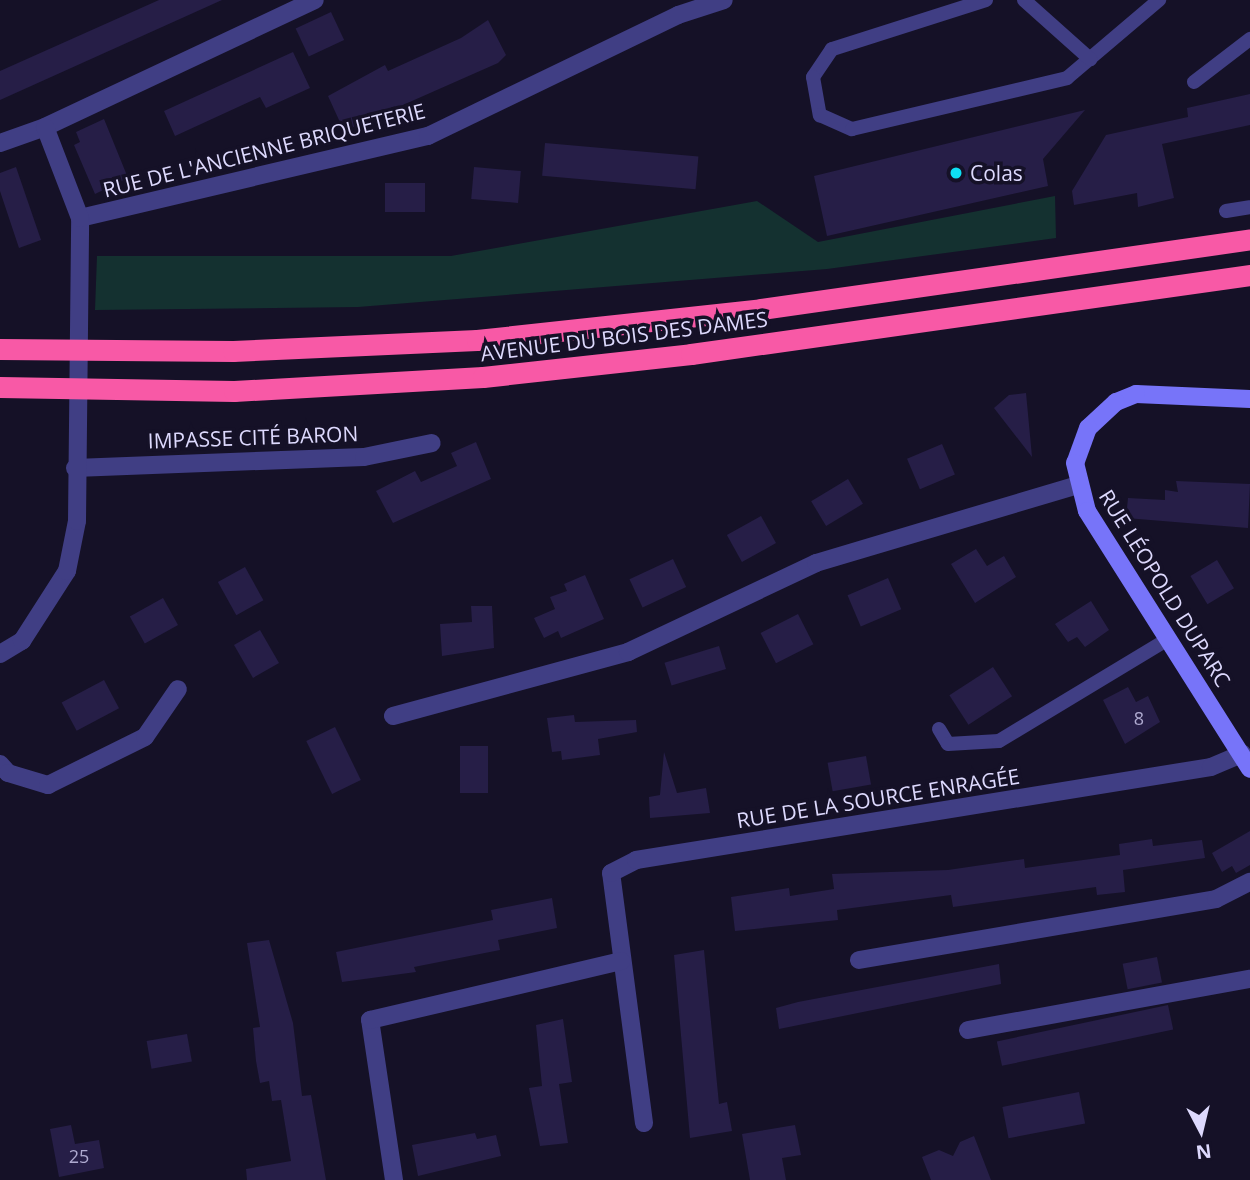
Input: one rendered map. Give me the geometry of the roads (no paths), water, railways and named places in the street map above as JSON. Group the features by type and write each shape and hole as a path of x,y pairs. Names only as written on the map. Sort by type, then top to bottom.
{"highway":[{"name":"AVENUE DU BOIS DES DAMES","path":"0,349 233,351 477,340 761,309 1250,239"},
{"name":"AVENUE DU BOIS DES DAMES","path":"0,387 234,391 483,377 691,354 1250,275"}],"street":[{"path":"0,142 45,127 315,0"},
{"name":"RUE DE L'ANCIENNE BRIQUETERIE","path":"80,218 428,136 678,15 724,0"},
{"path":"0,654 22,641 67,571 77,521 74,463 77,254 80,218 45,127"},
{"name":"RUE LÉOPOLD DUPARC","path":"1246,762 1168,639 1077,485 1075,463 1088,428 1116,402 1156,392 1250,399"},
{"name":"IMPASSE CITÉ BARON","path":"74,463 364,457 432,443"},
{"path":"393,716 628,652 816,564 1077,485"},
{"path":"0,764 8,774 48,785 145,737 178,689"},
{"name":"RUE DE LA SOURCE ENRAGÉE","path":"644,1124 611,873 636,860 1246,762"},
{"path":"859,960 1216,899 1250,883"},
{"path":"394,1180 370,1020 621,961"},
{"path":"968,1030 1250,979"}],"lane":[{"path":"986,0 832,49 813,76 820,115 852,129 1068,78 1159,0"},
{"path":"1024,0 1090,59"},
{"path":"1194,82 1250,40"},
{"path":"1226,211 1250,207"},
{"path":"939,729 948,744 999,741 1168,639"}],"place":[{"name":"Colas","path":"956,173"}]}
